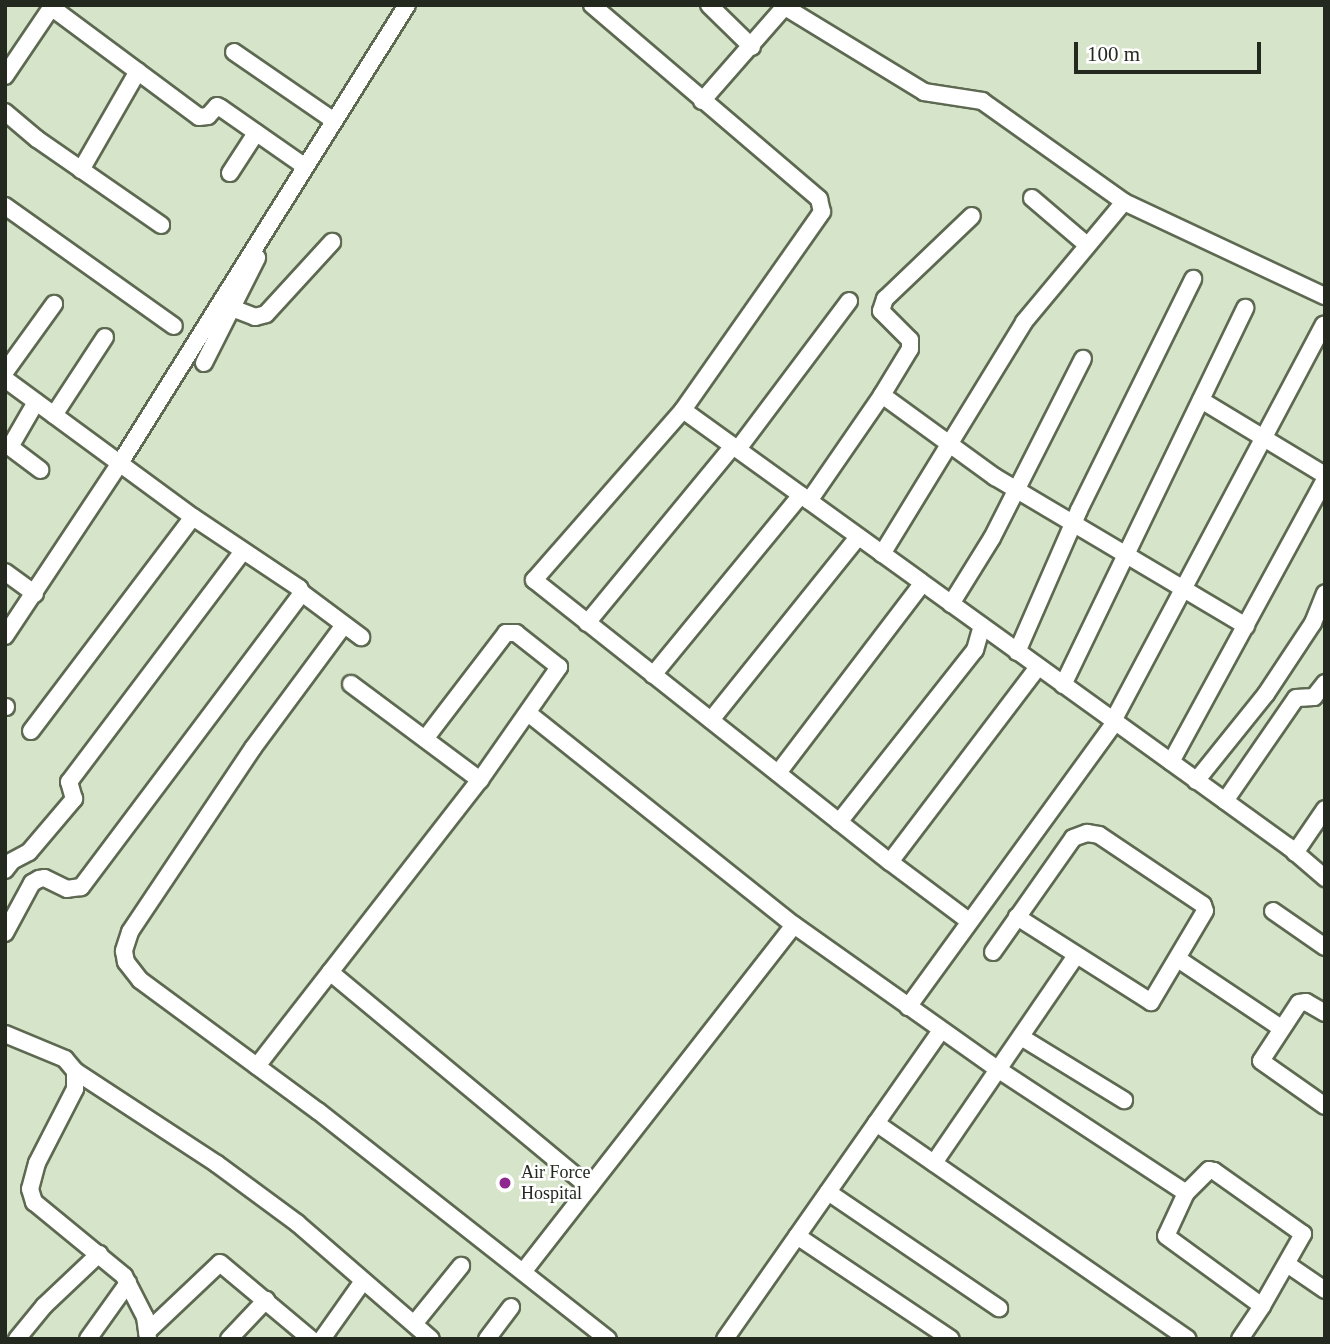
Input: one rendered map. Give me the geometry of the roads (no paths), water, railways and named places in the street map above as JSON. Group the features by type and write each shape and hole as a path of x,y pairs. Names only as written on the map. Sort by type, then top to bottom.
{"street":[{"path":"5,636 120,463 407,5"},
{"path":"592,5 819,199 822,212 683,410 534,580 890,862 970,921"},
{"path":"709,5 752,47"},
{"path":"5,76 52,6 200,117 208,116 217,106 304,166"},
{"path":"702,101 752,47 785,6 924,92 982,101 1124,202 1325,296"},
{"path":"234,52 333,121"},
{"path":"81,170 138,71"},
{"path":"5,111 37,139 161,225"},
{"path":"230,173 256,132"},
{"path":"1032,198 1087,245"},
{"path":"882,554 1024,322 1124,202"},
{"path":"5,206 174,326"},
{"path":"653,675 805,498 882,395 911,344 884,317 882,305 972,216"},
{"path":"204,363 268,237"},
{"path":"232,308 255,317 266,314 332,242"},
{"path":"1017,652 1073,525 1193,279"},
{"path":"587,622 736,448 849,300"},
{"path":"5,372 54,304"},
{"path":"1063,685 1245,309"},
{"path":"908,1007 1114,722 1324,325"},
{"path":"54,415 105,337"},
{"path":"951,604 992,538 1083,359"},
{"path":"5,379 193,517 299,588 361,637"},
{"path":"882,395 1016,490 1246,626"},
{"path":"1201,400 1325,475"},
{"path":"36,401 10,447 40,470"},
{"path":"683,410 1225,801 1325,878"},
{"path":"1171,762 1325,480"},
{"path":"31,732 193,517"},
{"path":"710,720 859,537"},
{"path":"5,870 12,861 29,852 74,799 69,782 243,551"},
{"path":"5,572 35,594"},
{"path":"778,773 922,583"},
{"path":"5,933 32,883 44,878 67,889 81,887 302,593"},
{"path":"1196,780 1266,694 1313,623 1325,593"},
{"path":"344,625 253,748 126,942 126,962 131,971 318,1111 608,1339"},
{"path":"839,822 975,650 982,626"},
{"path":"257,1066 480,780 559,667 511,631 506,633 425,739"},
{"path":"890,862 1038,667"},
{"path":"1225,801 1296,698 1314,697 1325,683"},
{"path":"351,684 480,780"},
{"path":"528,713 794,925 999,1070 1185,1193"},
{"path":"1295,853 1325,809"},
{"path":"993,952 1017,917 1073,838 1093,833 1205,908 1152,1002 1017,917"},
{"path":"1273,911 1325,947"},
{"path":"523,1272 794,925"},
{"path":"934,1164 1076,956"},
{"path":"1178,959 1281,1028"},
{"path":"330,972 589,1187"},
{"path":"1324,1012 1302,1001 1281,1028 1261,1061 1325,1106"},
{"path":"725,1339 941,1030"},
{"path":"5,1034 65,1059 75,1071 217,1164 297,1223 431,1339"},
{"path":"1021,1037 1124,1100"},
{"path":"75,1071 75,1089 37,1163 30,1189 34,1202 124,1276 144,1334 220,1263 311,1339"},
{"path":"876,1123 1188,1339"},
{"path":"1240,1339 1262,1306 1302,1238 1299,1228 1214,1171 1203,1173 1185,1193 1166,1232 1169,1241 1262,1306"},
{"path":"828,1192 999,1308"},
{"path":"797,1236 951,1339"},
{"path":"17,1339 44,1306 99,1254"},
{"path":"1287,1264 1325,1290"},
{"path":"414,1324 461,1266"},
{"path":"322,1339 363,1281"},
{"path":"88,1339 128,1283"},
{"path":"229,1339 265,1300"},
{"path":"487,1339 511,1307"}],"place":[{"name":"Air Force Hospital","path":"505,1183"}]}
